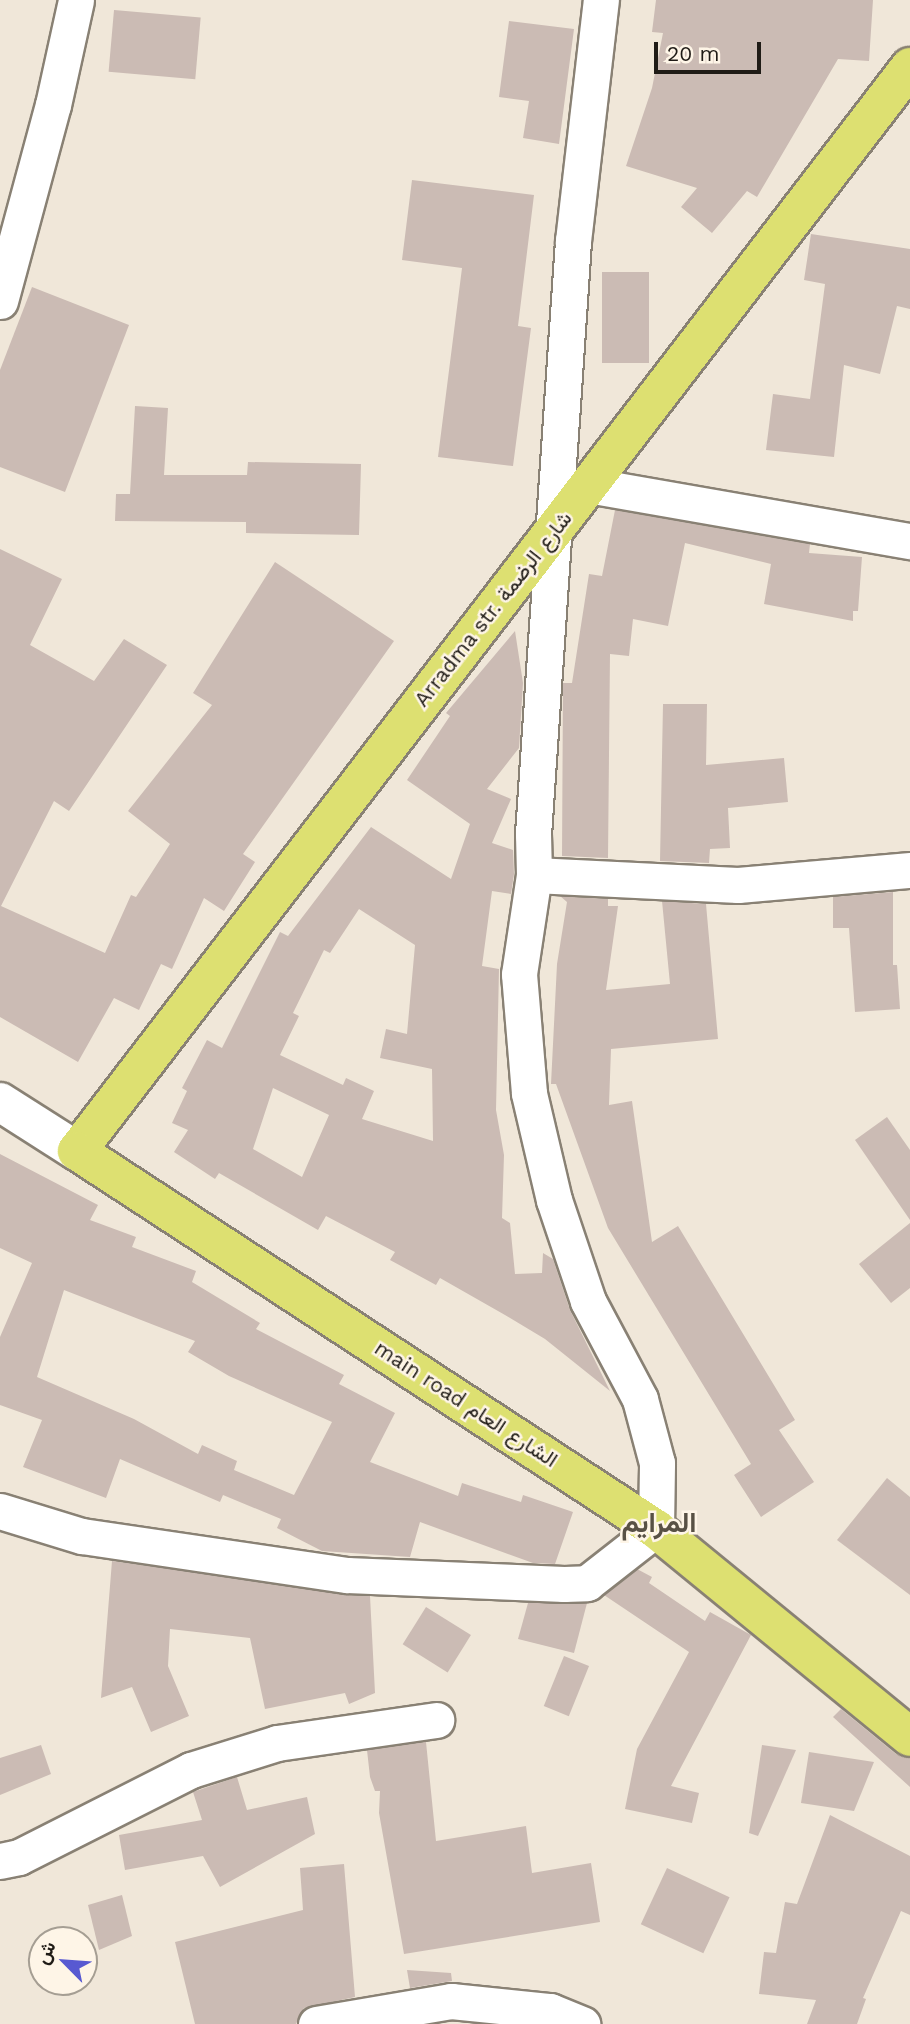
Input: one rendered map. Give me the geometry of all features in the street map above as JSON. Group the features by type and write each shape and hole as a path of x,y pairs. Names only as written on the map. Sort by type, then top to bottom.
{"main road":[{"name":"Arradma str. شارع الرضمة","path":"77,1150 910,67"},
{"name":"main road الشارع العام","path":"0,1102 656,1529 910,1737"}],"street":[{"path":"0,301 54,105 76,0"},
{"path":"0,1511 82,1536 333,1573 564,1584 587,1583 656,1529 657,1464 640,1399 588,1301 554,1200 529,1093 519,974 534,875 553,531 573,242 601,0"},
{"path":"588,485 910,541"},
{"path":"534,875 738,885 910,870"},
{"path":"0,1861 19,1857 191,1770 276,1743 436,1720"},
{"path":"316,2024 451,2001 550,2011 583,2024"}],"building":[{"path":"656,0 873,0 869,61 838,59 757,197 747,191 712,233 681,207 697,188 626,166 652,88 663,33 652,32"},
{"path":"114,10 201,18 195,79 109,72"},
{"path":"509,21 574,29 559,144 523,138 529,101 499,97"},
{"path":"412,180 534,195 518,326 531,328 513,466 438,457 462,268 402,260"},
{"path":"811,234 910,249 910,309 897,306 880,374 844,365 834,457 766,450 773,394 810,399 825,284 804,280"},
{"path":"602,272 649,272 649,363 602,363"},
{"path":"32,287 129,325 65,492 0,467 0,370"},
{"path":"135,406 168,408 164,475 247,475 248,462 361,464 359,535 246,533 246,522 115,521 116,494 130,494"},
{"path":"615,510 810,544 809,553 862,557 858,611 853,611 853,621 764,604 771,564 685,543 668,626 633,619 629,656 610,654 608,858 562,856 563,683 572,683 589,574 602,576"},
{"path":"0,549 62,579 30,645 94,681 124,639 167,665 69,811 54,801 1,906 105,953 131,895 136,897 170,844 128,811 212,705 193,693 275,562 394,641 243,854 255,862 224,911 204,898 172,969 161,964 139,1010 114,998 78,1062 0,1017"},
{"path":"515,631 523,683 519,748 487,789 511,799 492,843 513,850 514,874 511,894 492,891 482,966 499,969 496,1110 504,1155 502,1218 510,1223 515,1274 542,1273 543,1253 553,1259 570,1310 610,1391 545,1339 505,1315 440,1278 436,1285 390,1260 395,1252 326,1216 318,1230 219,1173 215,1179 174,1152 188,1130 172,1123 187,1091 182,1088 207,1040 222,1048 280,932 288,936 371,827 451,879 470,824 407,780 450,716 446,713","holes":["359,909 415,945 407,1034 386,1029 380,1058 432,1069 433,1141 362,1119 374,1091 346,1078 343,1085 280,1055 299,1016 293,1013 324,950 330,953","273,1088 329,1115 302,1177 253,1149"]},
{"path":"663,704 707,704 706,765 784,758 788,802 728,808 730,848 710,849 709,863 660,861"},
{"path":"893,892 893,965 897,965 900,1009 855,1012 849,928 833,928 833,897"},
{"path":"560,896 608,899 608,906 618,906 606,990 670,984 662,901 706,904 718,1039 611,1049 609,1105 632,1101 652,1242 678,1226 795,1420 779,1430 814,1482 761,1517 734,1475 751,1464 608,1228 556,1084 551,1084 557,964 567,902"},
{"path":"887,1117 910,1150 910,1220 855,1140"},
{"path":"0,1154 98,1205 90,1220 136,1237 132,1247 196,1271 192,1282 260,1323 256,1329 344,1375 339,1384 395,1413 370,1462 458,1496 462,1483 521,1502 523,1495 573,1512 555,1564 533,1563 420,1522 410,1557 322,1551 277,1528 281,1519 223,1495 220,1502 120,1459 106,1498 23,1467 42,1420 0,1405 0,1337 32,1263 0,1248","holes":["64,1290 195,1341 188,1352 229,1376 332,1422 294,1495 234,1470 237,1461 202,1445 198,1454 134,1419 37,1377"]},
{"path":"910,1223 910,1288 891,1303 859,1264"},
{"path":"887,1478 910,1497 910,1595 837,1540"},
{"path":"112,1561 370,1596 375,1693 349,1704 345,1693 265,1709 250,1638 170,1629 168,1666 189,1716 151,1732 132,1687 101,1698"},
{"path":"637,1569 652,1577 649,1583 705,1621 710,1612 751,1635 671,1786 699,1793 692,1823 625,1809 637,1749 689,1652 604,1595"},
{"path":"528,1603 587,1603 574,1653 518,1639"},
{"path":"426,1607 471,1635 448,1672 403,1644"},
{"path":"564,1656 589,1666 569,1716 544,1706"},
{"path":"841,1709 896,1754 910,1758 910,1787 833,1717"},
{"path":"426,1742 436,1841 526,1826 532,1873 591,1863 600,1922 404,1954 379,1813 380,1791 375,1791 370,1777 367,1750"},
{"path":"41,1745 51,1774 0,1795 0,1758"},
{"path":"762,1745 796,1750 758,1836 749,1833"},
{"path":"809,1752 874,1762 854,1811 801,1803"},
{"path":"237,1777 247,1810 307,1797 315,1834 220,1887 203,1856 125,1870 119,1835 202,1820 193,1792"},
{"path":"830,1815 910,1856 910,1915 901,1911 863,1998 866,1999 857,2024 807,2024 816,2000 759,1994 764,1952 776,1953 785,1902 797,1904"},
{"path":"344,1864 355,1997 304,2008 296,2024 195,2024 175,1942 303,1910 300,1868"},
{"path":"667,1868 730,1897 703,1953 641,1924"},
{"path":"122,1895 132,1936 99,1950 98,1926 93,1926 88,1905"},
{"path":"407,1970 451,1973 452,1981 410,1988"}],"district":[{"name":"المرايم","path":"659,1523"}]}
